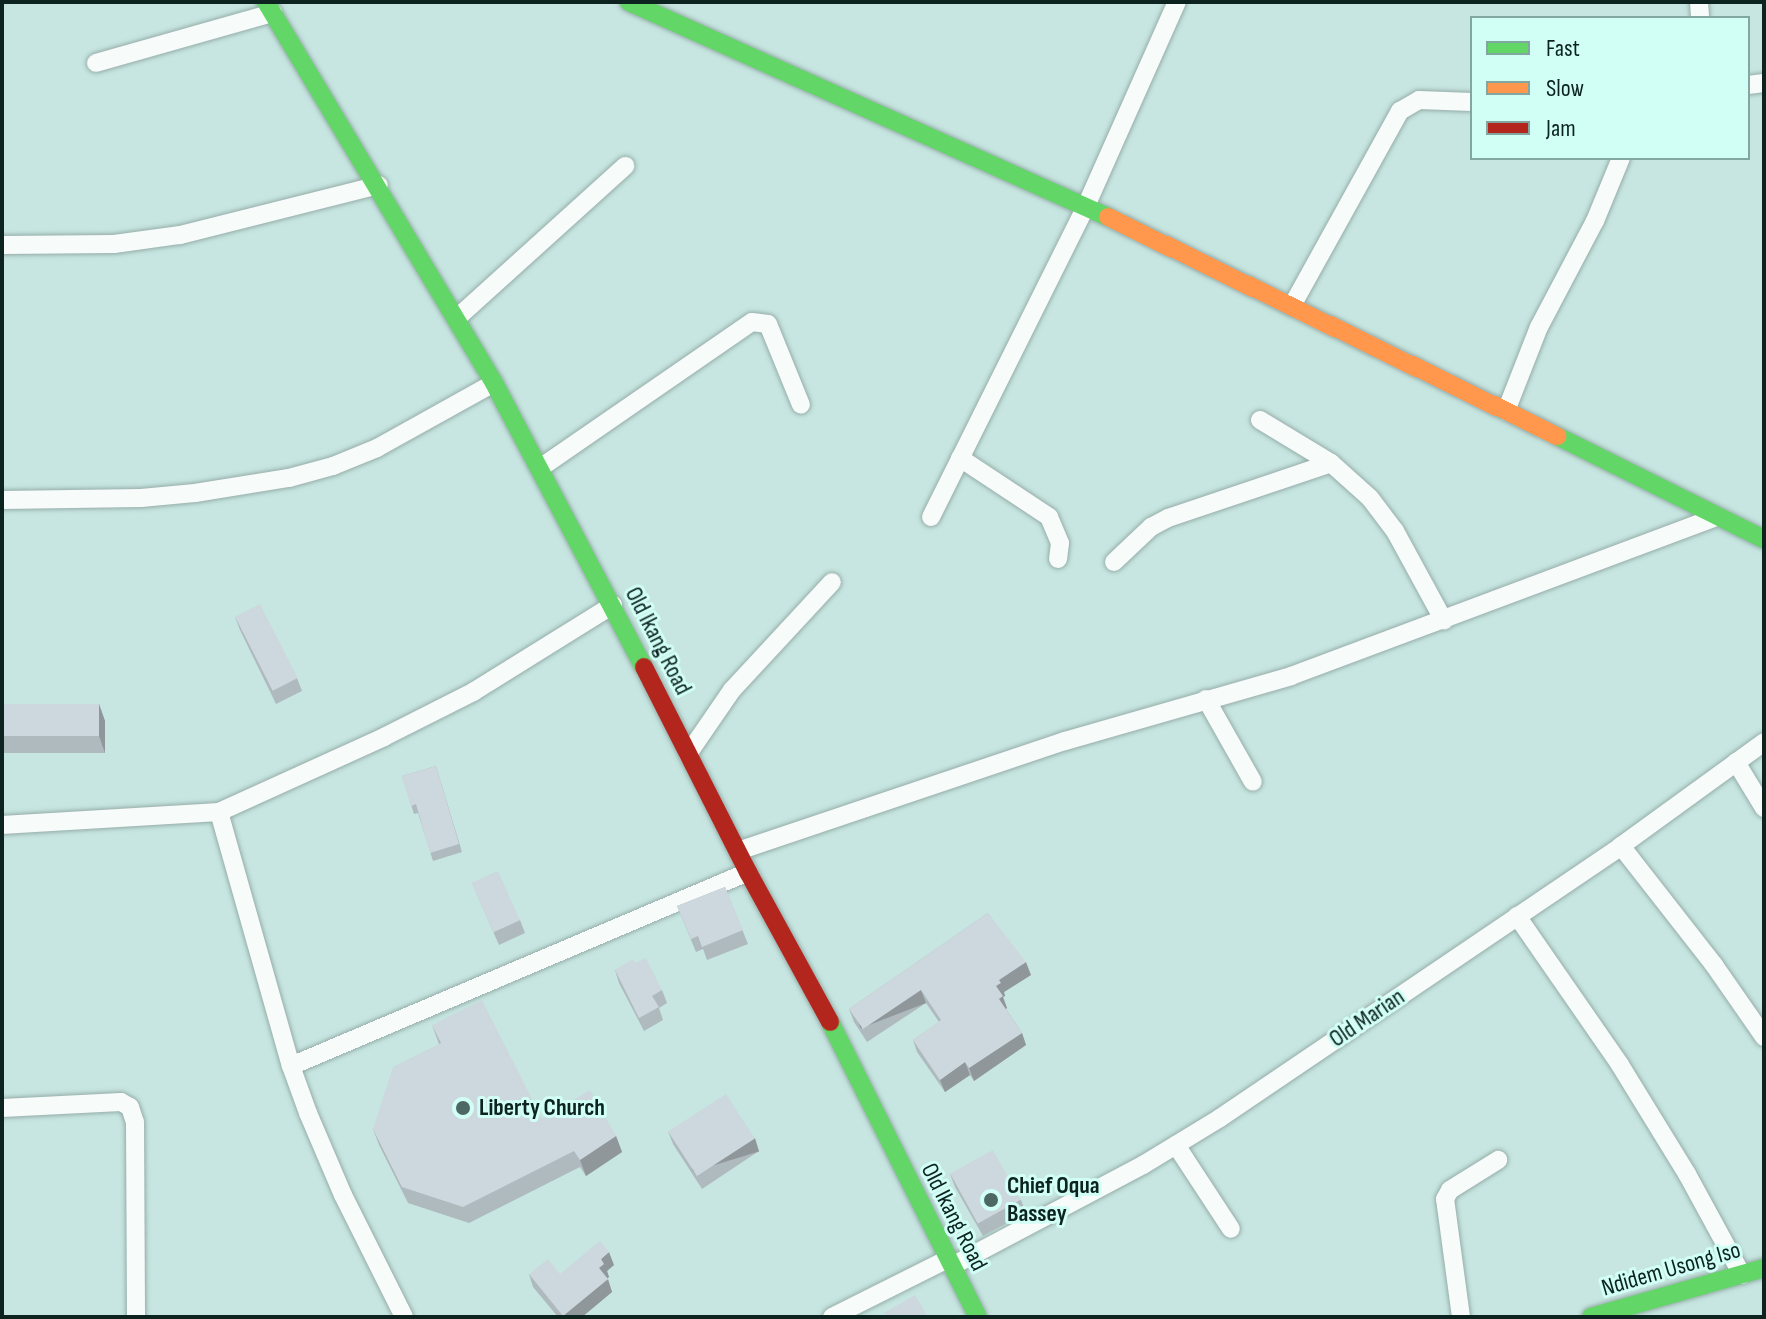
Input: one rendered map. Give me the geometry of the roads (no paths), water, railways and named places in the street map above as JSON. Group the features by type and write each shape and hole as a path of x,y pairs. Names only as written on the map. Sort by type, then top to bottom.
{"main road":[{"path":"629,2 1086,206 1293,304 1764,539"},
{"name":"Old Ikang Road","path":"270,8 379,185 540,468 748,872 837,1035 978,1317"},
{"name":"Ndidem Usong Iso","path":"1591,1317 1764,1268"}],"street":[{"path":"931,517 1086,206 1177,2"},
{"path":"96,63 270,8"},
{"path":"1293,304 1400,111 1419,100 1470,102"},
{"path":"1506,411 1539,327 1595,221 1620,160"},
{"path":"457,318 625,166"},
{"path":"2,245 114,244 180,235 379,185"},
{"path":"540,468 752,322 768,324 801,405"},
{"path":"2,500 141,498 289,478 333,466 377,448 494,383"},
{"path":"1260,420 1331,463 1385,514 1444,621"},
{"path":"960,458 1049,517 1058,535 1058,559"},
{"path":"1114,562 1151,527 1168,518 1331,463"},
{"path":"738,851 1065,741 1291,676 1717,517"},
{"path":"688,754 732,690 832,582"},
{"path":"2,825 219,812 473,692 613,605"},
{"path":"1206,699 1253,782"},
{"name":"Old Marian","path":"832,1317 950,1262 1176,1145 1621,846 1764,742"},
{"path":"1736,762 1764,808"},
{"path":"219,812 291,1066 343,1195 404,1317"},
{"path":"1621,846 1723,977 1764,1037"},
{"path":"291,1066 748,872"},
{"path":"1517,916 1620,1065 1687,1174 1742,1275"},
{"path":"2,1108 121,1102 130,1107 135,1122 136,1317"},
{"path":"1176,1145 1231,1229"},
{"path":"1461,1317 1445,1199 1450,1190 1498,1160"}],"place":[{"name":"Liberty Church","path":"463,1108"},
{"name":"Chief Oqua Bassey","path":"991,1200"}]}
